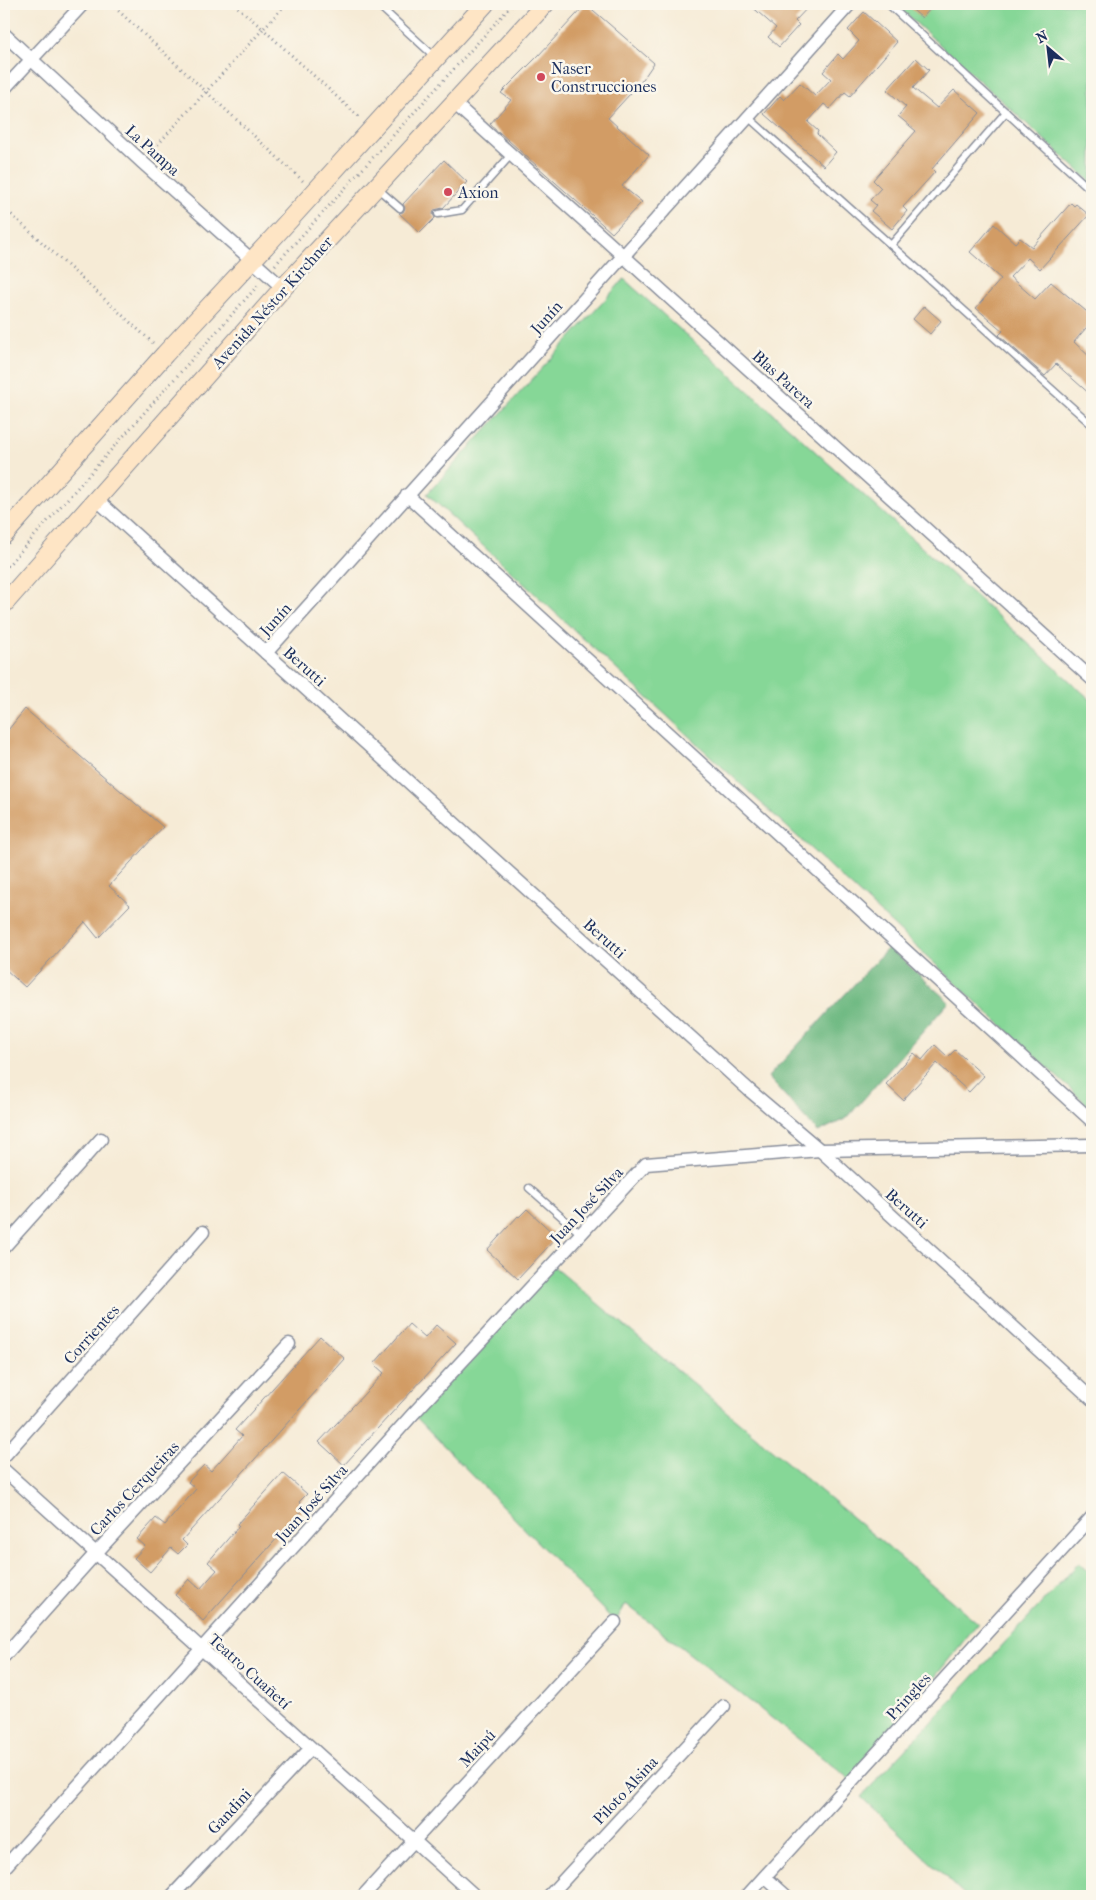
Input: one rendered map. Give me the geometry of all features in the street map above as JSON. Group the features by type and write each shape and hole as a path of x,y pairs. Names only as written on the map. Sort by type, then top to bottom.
{"main road":[{"path":"4,535 165,354 485,4"},
{"name":"Avenida Néstor Kirchner","path":"4,604 283,288 545,4"}],"street":[{"path":"4,89 83,4"},
{"name":"Junín","path":"266,653 850,4"},
{"name":"La Pampa","path":"4,34 142,162 283,288"},
{"name":"Blas Parera","path":"454,103 510,156 1092,679"},
{"path":"407,495 1092,1121"},
{"name":"Berutti","path":"96,499 741,1084 820,1150 1092,1399"},
{"path":"4,1246 101,1139"},
{"path":"820,1150 1092,1145"},
{"name":"Juan José Silva","path":"4,1868 200,1648 413,1414 646,1164 820,1150"},
{"name":"Corrientes","path":"4,1456 203,1232"},
{"name":"Carlos Cerqueiras","path":"4,1656 289,1344"},
{"name":"Teatro Cuañetí","path":"4,1470 475,1896"},
{"name":"Pringles","path":"747,1896 1092,1517"},
{"name":"Maipú","path":"363,1896 615,1622"},
{"name":"Piloto Alsina","path":"549,1896 724,1706"},
{"name":"Gandini","path":"172,1896 311,1748"},
{"path":"765,1877 786,1896"}],"lane":[{"path":"377,4 436,58"},
{"path":"888,4 1092,191"},
{"path":"891,245 1006,112"},
{"path":"748,117 1092,425"},
{"path":"438,214 462,210 510,156"},
{"path":"377,188 400,208"},
{"path":"529,1188 581,1234"}],"path":[{"path":"111,4 314,192"},
{"path":"234,4 371,129"},
{"path":"142,162 286,4"},
{"path":"4,208 165,354"}],"green space":[{"path":"895,4 1092,4 1092,183"},
{"path":"624,279 1092,701 1092,1109 427,494"},
{"path":"889,947 949,1002 847,1118 818,1132 768,1077"},
{"path":"552,1265 978,1623 852,1781 626,1604 615,1622 413,1414"},
{"path":"1079,1563 1092,1574 1092,1896 966,1896 861,1797"}],"building":[{"path":"586,4 654,63 641,82 608,118 649,155 622,186 642,202 612,233 490,124 511,100 501,93"},
{"path":"749,4 811,4 795,21 799,25 779,47 768,37 776,28"},
{"path":"906,4 935,4 922,18"},
{"path":"864,12 897,42 850,96 845,92 830,109 824,104 808,122 818,131 817,134 836,152 824,166 764,114 780,96 784,100 800,83 815,96 831,79 823,72 838,54 843,59 859,41 848,30"},
{"path":"916,58 929,70 913,88 937,108 954,90 980,113 932,169 935,172 903,207 907,211 892,229 871,211 876,205 870,200 881,188 873,180 916,131 898,116 906,107 887,90"},
{"path":"444,160 467,182 443,208 434,210 435,218 420,233 399,213 403,212 405,208 403,204"},
{"path":"1071,203 1074,206 1076,204 1089,215 1040,269 1028,258 1010,277 1035,299 1051,282 1092,316 1092,321 1074,342 1092,359 1092,396 1056,364 1045,376 999,335 1003,331 976,308 1001,279 970,252 994,224 1015,243 1020,238 1032,247"},
{"path":"924,306 941,321 930,334 913,319"},
{"path":"25,709 163,827 109,886 130,905 98,938 85,922 25,987 4,968 4,735"},
{"path":"935,1045 948,1057 955,1050 984,1076 969,1092 937,1063 903,1100 886,1084 914,1053 922,1060"},
{"path":"527,1209 557,1237 518,1279 487,1250 518,1216"},
{"path":"409,1324 425,1338 436,1325 456,1343 344,1465 319,1442 384,1373 374,1364"},
{"path":"320,1336 345,1359 182,1540 187,1545 178,1554 171,1548 150,1572 134,1558 145,1546 137,1539 156,1518 165,1525 196,1489 188,1482 204,1465 211,1471 242,1436 235,1430"},
{"path":"283,1473 307,1494 299,1502 305,1507 203,1621 175,1595 189,1579 200,1589 217,1570 208,1562 239,1526 237,1524"}],"place":[{"name":"Naser Construcciones","path":"541,77"},
{"name":"Axion","path":"448,192"}]}
